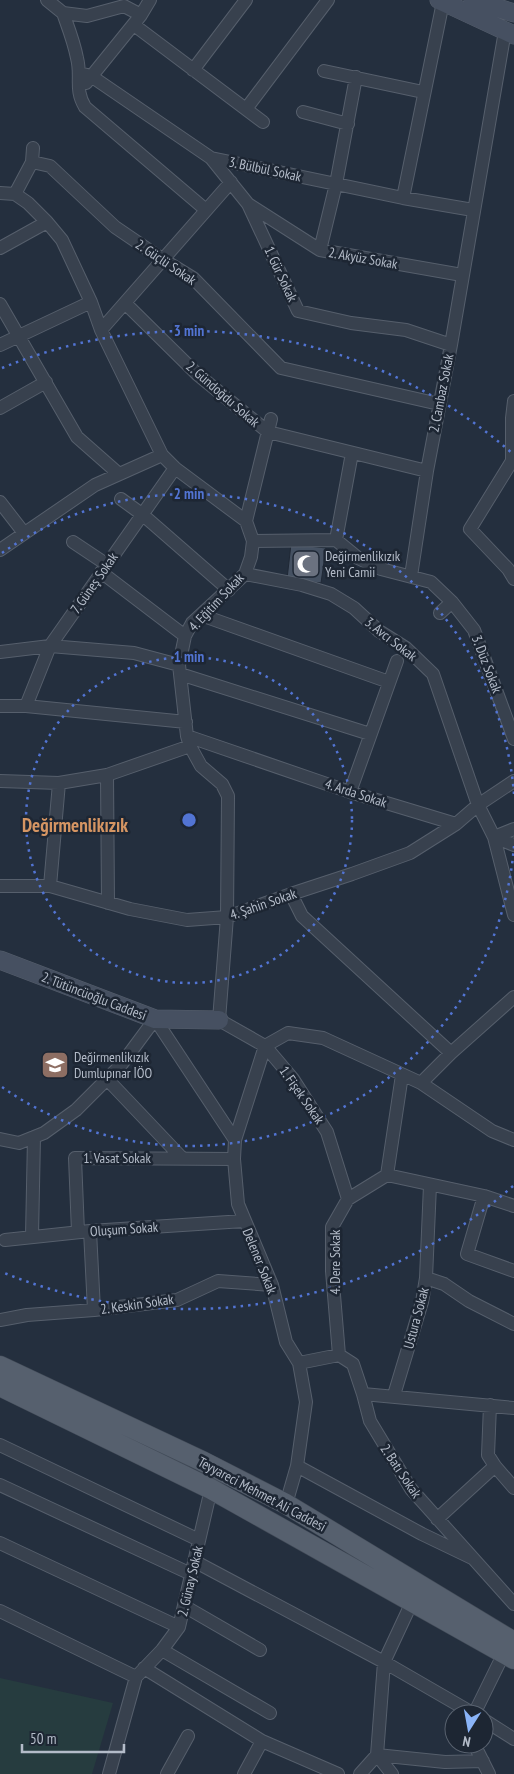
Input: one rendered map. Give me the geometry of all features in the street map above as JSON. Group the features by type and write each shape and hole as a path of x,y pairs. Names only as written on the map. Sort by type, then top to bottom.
{"main road":[{"name":"Teyyareci Mehmet Ali Caddesi","path":"0,1366 202,1461 286,1504 511,1651"},
{"name":"Teyyareci Mehmet Ali Caddesi","path":"0,1386 211,1489 412,1602 511,1651"}],"street":[{"path":"47,0 63,12 87,16 124,6 194,70 263,122"},
{"path":"150,0 138,20 85,75 74,93 86,107 206,210"},
{"path":"194,70 246,0"},
{"path":"246,109 328,0"},
{"path":"473,0 514,13"},
{"path":"403,198 441,1 509,33"},
{"path":"63,12 85,75"},
{"name":"2. Cambaz Sokak","path":"411,576 427,471 451,345 473,210 509,33"},
{"path":"324,71 423,92"},
{"name":"3. Bülbül Sokak","path":"85,75 211,158 403,198 473,210"},
{"path":"320,250 336,184 356,77"},
{"path":"303,112 348,124"},
{"path":"15,194 32,162 33,148"},
{"name":"1. Gür Sokak","path":"211,158 248,204 298,311 351,323 406,330 451,345"},
{"name":"2. Güçlü Sokak","path":"32,162 50,166 115,226 162,260 193,278 283,364 439,404"},
{"path":"102,330 231,182"},
{"path":"0,193 15,194 28,203 62,240 102,330 162,455 175,468 246,521"},
{"name":"2. Akyüz Sokak","path":"248,204 320,250 462,275"},
{"path":"0,248 47,222"},
{"path":"0,345 91,302"},
{"name":"2. Gündoğdu Sokak","path":"126,303 197,374 268,432 427,471"},
{"path":"0,304 77,437 119,474"},
{"path":"0,408 46,382"},
{"path":"514,401 513,463 470,529 508,569 514,579"},
{"path":"271,419 246,521 253,541 336,540 352,453"},
{"path":"0,550 95,485 162,455"},
{"name":"7. Güneş Sokak","path":"26,706 50,646 175,468"},
{"path":"121,499 143,515 229,590"},
{"path":"0,502 24,533"},
{"name":"3. Düz Sokak","path":"336,540 358,558 382,569 430,582 452,602 474,630 514,739"},
{"name":"4. Eğitim Sokak","path":"219,1020 227,917 228,796 222,784 202,766 189,741 179,669 185,636 192,623 245,574 251,557 253,541"},
{"path":"73,542 185,636"},
{"name":"3. Avcı Sokak","path":"245,574 302,585 331,594 354,608 379,631 406,648 433,674 478,805 494,837 514,914"},
{"path":"440,613 452,602"},
{"path":"201,615 389,682"},
{"path":"0,652 50,646 134,653 370,734"},
{"path":"350,792 397,661"},
{"path":"0,706 26,706 186,722"},
{"path":"0,781 59,783 108,775 189,741"},
{"name":"4. Arda Sokak","path":"189,741 456,824"},
{"path":"108,775 108,903"},
{"path":"456,824 478,805 514,782"},
{"path":"50,886 59,783"},
{"name":"4. Şahin Sokak","path":"0,886 50,886 130,910 187,920 227,917 410,852 456,824"},
{"path":"494,837 514,829"},
{"path":"494,837 514,845"},
{"path":"290,894 302,916 451,1053"},
{"name":"2. Tütüncüoğlu Caddesi","path":"0,960 155,1019 219,1020"},
{"path":"421,1083 451,1053 513,999"},
{"path":"0,1139 19,1143 44,1133 76,1110 121,1065 155,1019 235,1140"},
{"name":"1. Fişek Sokak","path":"219,1020 265,1046 292,1080 327,1132 348,1198"},
{"path":"265,1046 288,1033 323,1038 421,1083 492,1131 514,1140"},
{"name":"Delener Sokak","path":"265,1046 235,1140 234,1159 238,1204 272,1285 286,1342 299,1363 306,1402 297,1466 286,1504"},
{"path":"387,1175 402,1075"},
{"path":"107,1079 182,1158"},
{"path":"32,1236 34,1137"},
{"name":"1. Vasat Sokak","path":"94,1310 75,1158 234,1159"},
{"path":"348,1198 387,1175 484,1196 514,1206"},
{"path":"426,1278 430,1184"},
{"path":"484,1196 467,1254 514,1271"},
{"name":"4. Dere Sokak","path":"339,1356 332,1271 332,1227 348,1198"},
{"name":"Oluşum Sokak","path":"5,1240 32,1236 244,1221"},
{"name":"Ustura Sokak","path":"394,1395 422,1302 426,1278 444,1284 469,1301 514,1324"},
{"name":"2. Keskin Sokak","path":"0,1320 27,1315 94,1310 177,1300 218,1281 272,1285"},
{"path":"299,1363 339,1356"},
{"name":"2. Batı Sokak","path":"339,1356 353,1364 370,1421 411,1489 514,1604"},
{"path":"363,1394 394,1395 514,1408"},
{"path":"490,1405 488,1455 514,1488"},
{"path":"0,1445 199,1540"},
{"path":"297,1466 422,1534 476,1560"},
{"path":"437,1519 495,1466"},
{"path":"0,1485 191,1574"},
{"name":"2. Günay Sokak","path":"109,1774 140,1672 162,1650 179,1627 211,1489"},
{"path":"0,1543 179,1627"},
{"path":"194,1561 384,1662 457,1704"},
{"path":"360,1774 377,1755 384,1662 412,1602"},
{"path":"184,1606 260,1650"},
{"path":"0,1611 140,1672 262,1741 338,1774"},
{"path":"162,1650 270,1713"},
{"path":"480,1704 511,1651"},
{"path":"494,1726 514,1739"},
{"path":"167,1774 188,1736"},
{"path":"244,1774 262,1741"},
{"path":"479,1754 489,1774"},
{"path":"377,1755 445,1768 483,1761"},
{"path":"377,1755 392,1774"}],"green space":[{"path":"0,1678 113,1703 92,1774 0,1774"}],"building":[{"name":"Değirmenlikızık Yeni Camii","path":"291,544 326,548 321,583 287,579"}],"place":[{"name":"Değirmenlikızık Yeni Camii","path":"306,564"},
{"name":"Değirmenlikızık Dumlupınar İÖO","path":"55,1065"}],"district":[{"name":"Değirmenlikızık","path":"75,825"}]}
